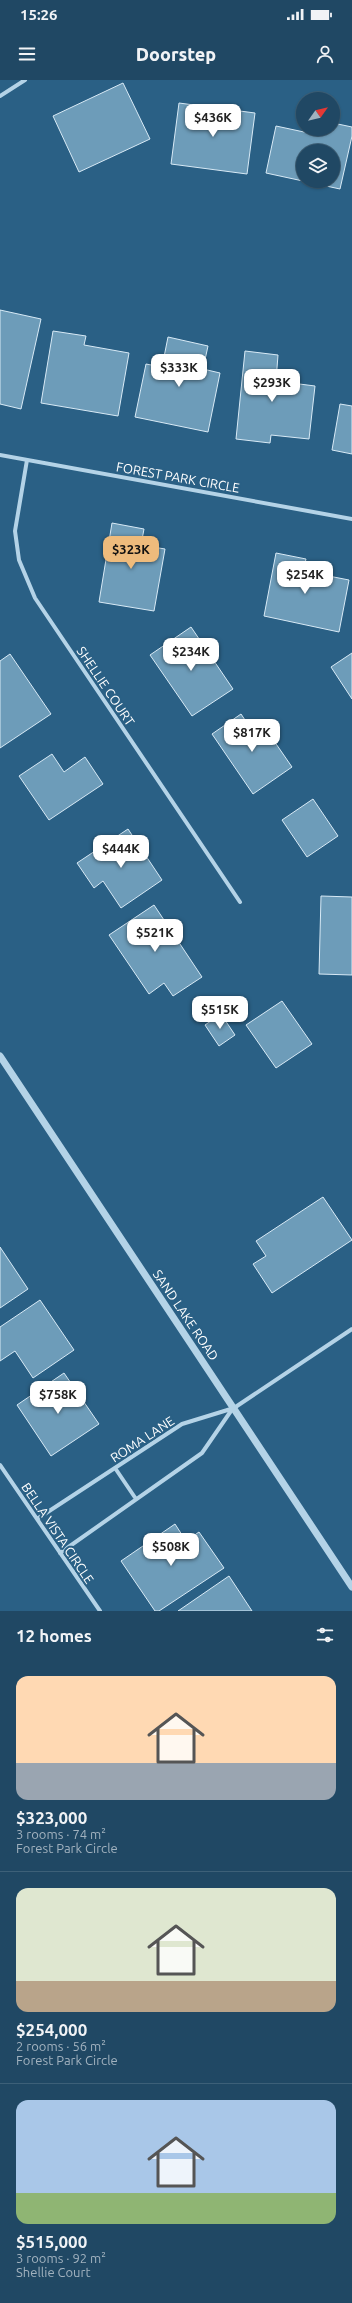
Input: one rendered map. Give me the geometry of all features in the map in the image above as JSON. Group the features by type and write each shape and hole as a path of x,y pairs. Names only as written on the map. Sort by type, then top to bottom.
{"street":[{"path":"0,96 25,80"},
{"name":"FOREST PARK CIRCLE","path":"0,455 352,519"},
{"name":"SHELLIE COURT","path":"27,460 15,531 19,560 35,598 240,902"},
{"name":"SAND LAKE ROAD","path":"0,1056 352,1587"},
{"path":"60,1553 202,1453 234,1408 352,1329"},
{"name":"ROMA LANE","path":"37,1519 182,1424 234,1408"},
{"name":"BELLA VISTA CIRCLE","path":"0,1465 100,1611"},
{"path":"115,1468 136,1499"}],"building":[{"path":"123,83 150,139 79,172 53,116"},
{"path":"179,103 255,113 247,174 171,164"},
{"path":"340,124 352,127 352,136 340,189 335,188 340,188 340,144 296,144 296,179 266,173 276,126 296,130 296,136 340,136"},
{"path":"0,310 41,319 21,409 0,404"},
{"path":"53,331 86,336 84,345 129,353 118,416 41,403"},
{"path":"168,337 208,346 203,369 220,373 208,432 135,417 146,364 162,367"},
{"path":"245,351 278,355 276,381 315,386 309,439 271,435 270,443 236,439"},
{"path":"340,404 352,406 352,454 332,450"},
{"path":"112,523 144,529 141,545 165,549 154,611 99,602"},
{"path":"276,553 306,559 303,571 349,580 339,632 264,616"},
{"path":"191,627 233,689 192,716 150,655"},
{"path":"352,653 352,699 331,667"},
{"path":"10,654 51,714 0,748 0,661"},
{"path":"241,714 251,729 261,722 292,767 253,794 212,734"},
{"path":"52,754 64,772 85,757 103,784 49,820 19,776"},
{"path":"313,799 338,836 307,857 282,820"},
{"path":"128,829 162,880 121,908 103,881 94,888 77,863"},
{"path":"321,896 352,897 352,975 319,974"},
{"path":"154,905 202,977 173,996 164,983 149,994 109,935"},
{"path":"282,1001 312,1044 276,1068 246,1025"},
{"path":"221,1014 235,1035 219,1046 205,1025"},
{"path":"323,1197 352,1240 272,1293 253,1264 266,1256 256,1241"},
{"path":"0,1247 28,1289 0,1308"},
{"path":"40,1300 74,1350 33,1378 15,1351 0,1361 0,1327"},
{"path":"64,1373 99,1424 51,1456 17,1405"},
{"path":"175,1524 186,1541 199,1532 224,1568 159,1611 155,1611 121,1561"},
{"path":"229,1576 252,1611 178,1611"}]}
